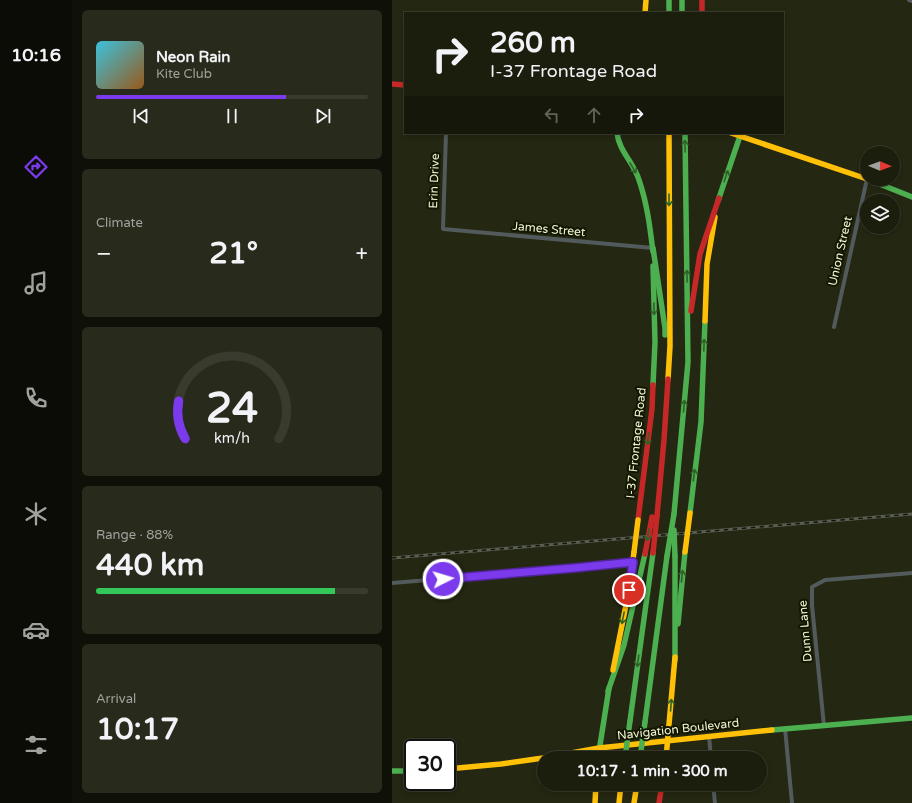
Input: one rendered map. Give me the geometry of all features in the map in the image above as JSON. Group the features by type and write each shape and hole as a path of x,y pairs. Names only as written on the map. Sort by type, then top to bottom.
{"main road":[{"path":"645,12 646,0"},
{"path":"669,0 669,12"},
{"path":"682,0 682,12"},
{"path":"702,0 702,12"},
{"path":"392,84 404,85"},
{"name":"I-37 Frontage Road","path":"599,751 608,691 629,590 633,562 652,409 655,342 653,248 648,212 639,178 618,141 617,134"},
{"path":"608,691 624,645 654,516 662,474 670,346 668,203 669,134"},
{"path":"641,751 666,556 674,514 688,362 685,134"},
{"path":"688,331 700,254 740,134 860,177"},
{"path":"886,186 912,196"},
{"path":"667,751 685,552 701,422 707,264 719,198"},
{"path":"653,248 665,328 666,410"},
{"path":"674,514 674,660"},
{"path":"626,751 653,553 654,516"},
{"name":"Navigation Boulevard","path":"456,768 543,758 599,748 668,740 785,728 912,718"},
{"path":"392,771 404,771"},
{"path":"595,803 596,791"},
{"path":"619,803 620,791"},
{"path":"634,803 636,791"},
{"path":"659,803 661,791"}],"street":[{"name":"Erin Drive","path":"443,229 446,134"},
{"name":"Union Street","path":"834,327 865,186"},
{"name":"James Street","path":"443,229 653,248"},
{"path":"392,583 633,562"},
{"name":"Dunn Lane","path":"824,726 812,605 812,587 825,580 912,573"},
{"path":"785,728 792,803"},
{"path":"709,736 710,751"},
{"path":"714,791 715,803"}],"railway":[{"path":"392,558 912,514"}],"traffic: fast":[{"path":"669,0 669,12"},
{"path":"682,0 682,12"},
{"path":"617,134 621,146 637,174 642,189 648,215 653,252"},
{"path":"674,514 688,362 685,134"},
{"path":"718,201 741,134"},
{"path":"884,186 912,197"},
{"path":"653,248 665,335"},
{"path":"653,266 655,342 653,385"},
{"path":"690,513 701,422 705,321"},
{"path":"667,556 674,514"},
{"path":"674,530 675,556"},
{"path":"678,624 685,552"},
{"path":"630,721 653,553"},
{"path":"608,691 624,645 645,554"},
{"path":"645,722 667,556"},
{"path":"675,556 675,660"},
{"path":"599,751 609,688"},
{"path":"772,730 912,718"},
{"path":"626,751 630,721"},
{"path":"641,751 645,722"},
{"path":"392,771 404,771"}],"traffic: slow":[{"path":"645,12 646,0"},
{"path":"668,379 670,346 669,134"},
{"path":"734,134 860,177"},
{"path":"705,321 707,264 715,217"},
{"path":"685,552 690,513"},
{"path":"634,552 638,520"},
{"path":"613,670 629,590 634,552"},
{"path":"667,751 675,657"},
{"path":"456,768 501,764 599,748 772,730"},
{"path":"595,803 596,791"},
{"path":"619,803 620,791"},
{"path":"634,803 636,791"}],"traffic: jam":[{"path":"702,0 702,12"},
{"path":"392,84 404,85"},
{"path":"691,311 700,254 719,198"},
{"path":"657,516 668,379"},
{"path":"638,520 652,409 653,385"},
{"path":"653,553 657,516"},
{"path":"645,554 652,517"},
{"path":"659,803 661,791"}],"route":[{"path":"443,579 633,562 629,590"}]}
